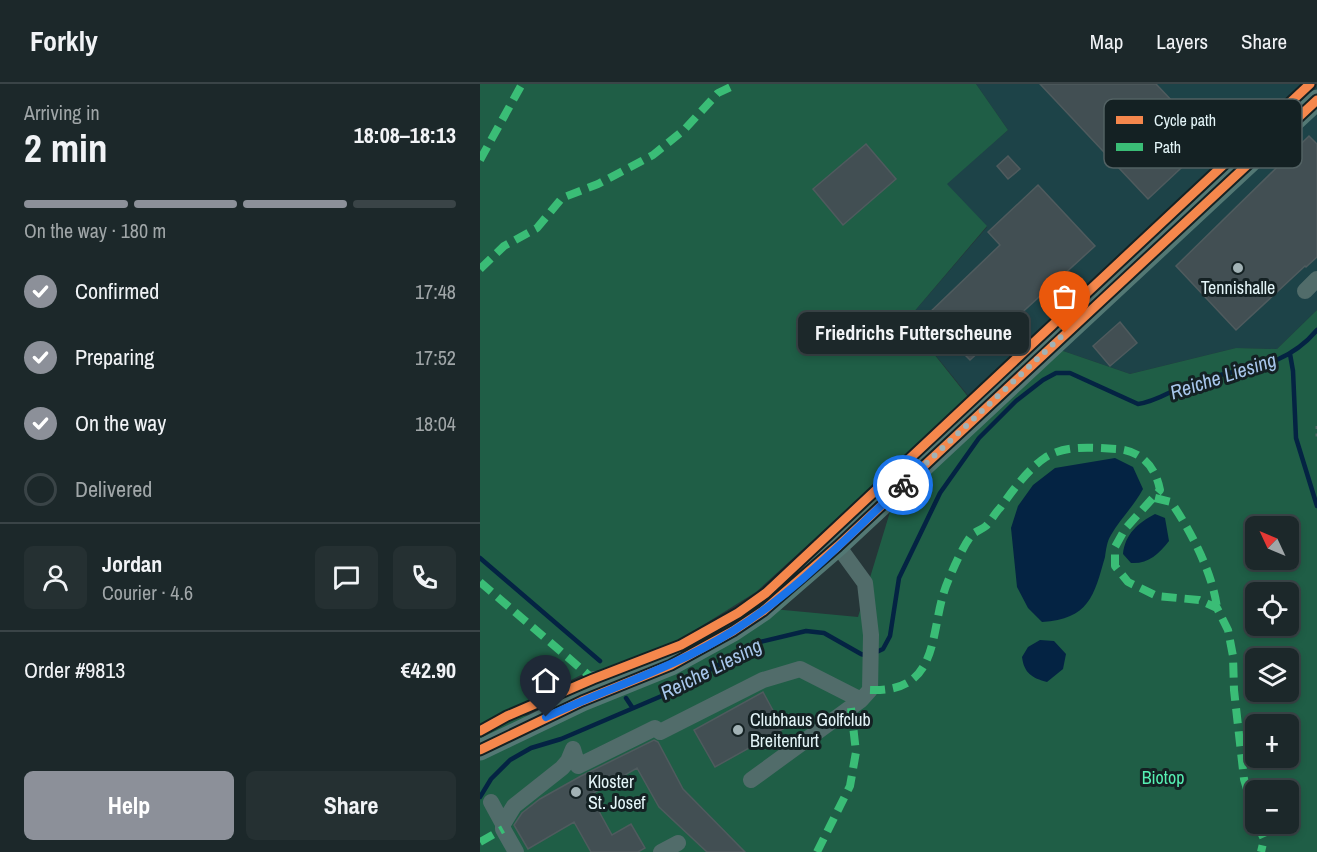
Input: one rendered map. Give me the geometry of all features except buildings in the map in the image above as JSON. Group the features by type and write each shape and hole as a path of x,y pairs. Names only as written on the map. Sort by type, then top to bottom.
{"main road":[{"path":"1302,116 1314,105"},
{"path":"480,750 595,687 671,665 733,631 763,611 838,546 1246,168"}],"lane":[{"path":"1305,291 1317,279"},
{"path":"751,780 861,700 870,690 871,635 865,583 838,546"},
{"path":"503,824 514,806 568,761 573,749 578,766 655,728 660,732 763,680 800,669 861,700"},
{"path":"491,802 516,852"},
{"path":"661,852 678,843"}],"path":[{"path":"1317,426 1317,437"}],"shaded area":[{"path":"976,84 1317,84 1317,310 1277,349 1236,348 1130,374 1040,343 975,404 907,320 987,227 946,184 1008,130"}],"green space":[{"name":"Biotop","path":"480,84 976,84 1008,130 947,184 987,226 907,320 969,398 756,592 684,637 623,664 581,675 493,719 572,711 773,609 858,617 893,502 975,404 1040,343 1130,374 1236,348 1277,349 1317,310 1317,852 480,852"}],"water":[{"path":"1115,458 1133,467 1143,489 1110,537 1097,583 1087,603 1070,616 1042,622 1028,608 1017,587 1011,528 1018,506 1033,485 1055,468"},
{"path":"1155,514 1165,518 1169,541 1152,558 1143,562 1131,563 1123,554 1126,541 1138,525"},
{"path":"1040,640 1054,641 1066,654 1063,669 1047,682 1030,674 1022,657 1028,647"}],"waterway":[{"name":"Reiche Liesing","path":"480,797 491,779 510,760 531,748 561,739 664,695 760,642 806,631 824,633 868,656 883,649 890,636 899,578 940,493 979,438 1016,401 1043,380 1056,373 1070,373 1138,404 1145,403 1207,378 1273,361 1289,354 1317,330"},
{"path":"1290,354 1296,438 1317,506"},
{"path":"480,558 600,661"},
{"path":"626,698 632,707"}],"marked path":[{"path":"480,160 522,84"},
{"path":"480,269 504,246 537,228 562,198 598,184 653,155 684,130 718,93 737,84"},
{"path":"870,690 894,688 911,681 922,669 929,654 942,599 958,558 972,535 988,524 1033,468 1046,457 1072,448 1127,450 1141,457 1151,468 1160,490 1125,529 1115,547 1115,566 1128,582 1157,596 1199,600 1217,608 1228,630 1233,656 1234,690 1245,782"},
{"path":"1155,498 1171,502 1186,526 1206,567 1217,608"},
{"path":"480,582 593,679"},
{"path":"817,852 850,786 856,752 851,708"},
{"path":"480,842 503,829"},
{"path":"1261,852 1264,839 1262,834"}],"cycle path":[{"path":"1294,99 1310,84"},
{"path":"1302,114 1317,100"},
{"path":"480,731 507,716 593,679 681,645 738,613 766,593 1220,168"},
{"path":"480,750 582,701 671,665 733,631 763,611 838,546 1244,168"}],"way so far":[{"path":"903,485 1065,333"}],"place":[{"name":"Tennishalle","path":"1238,268"},
{"name":"Friedrichs Futterscheune","path":"1065,333"},
{"name":"Clubhaus Golfclub Breitenfurt","path":"738,730"},
{"name":"Kloster St. Josef","path":"576,792"}],"route":[{"path":"546,717 671,665 733,631 763,611 791,587 903,485"}]}
